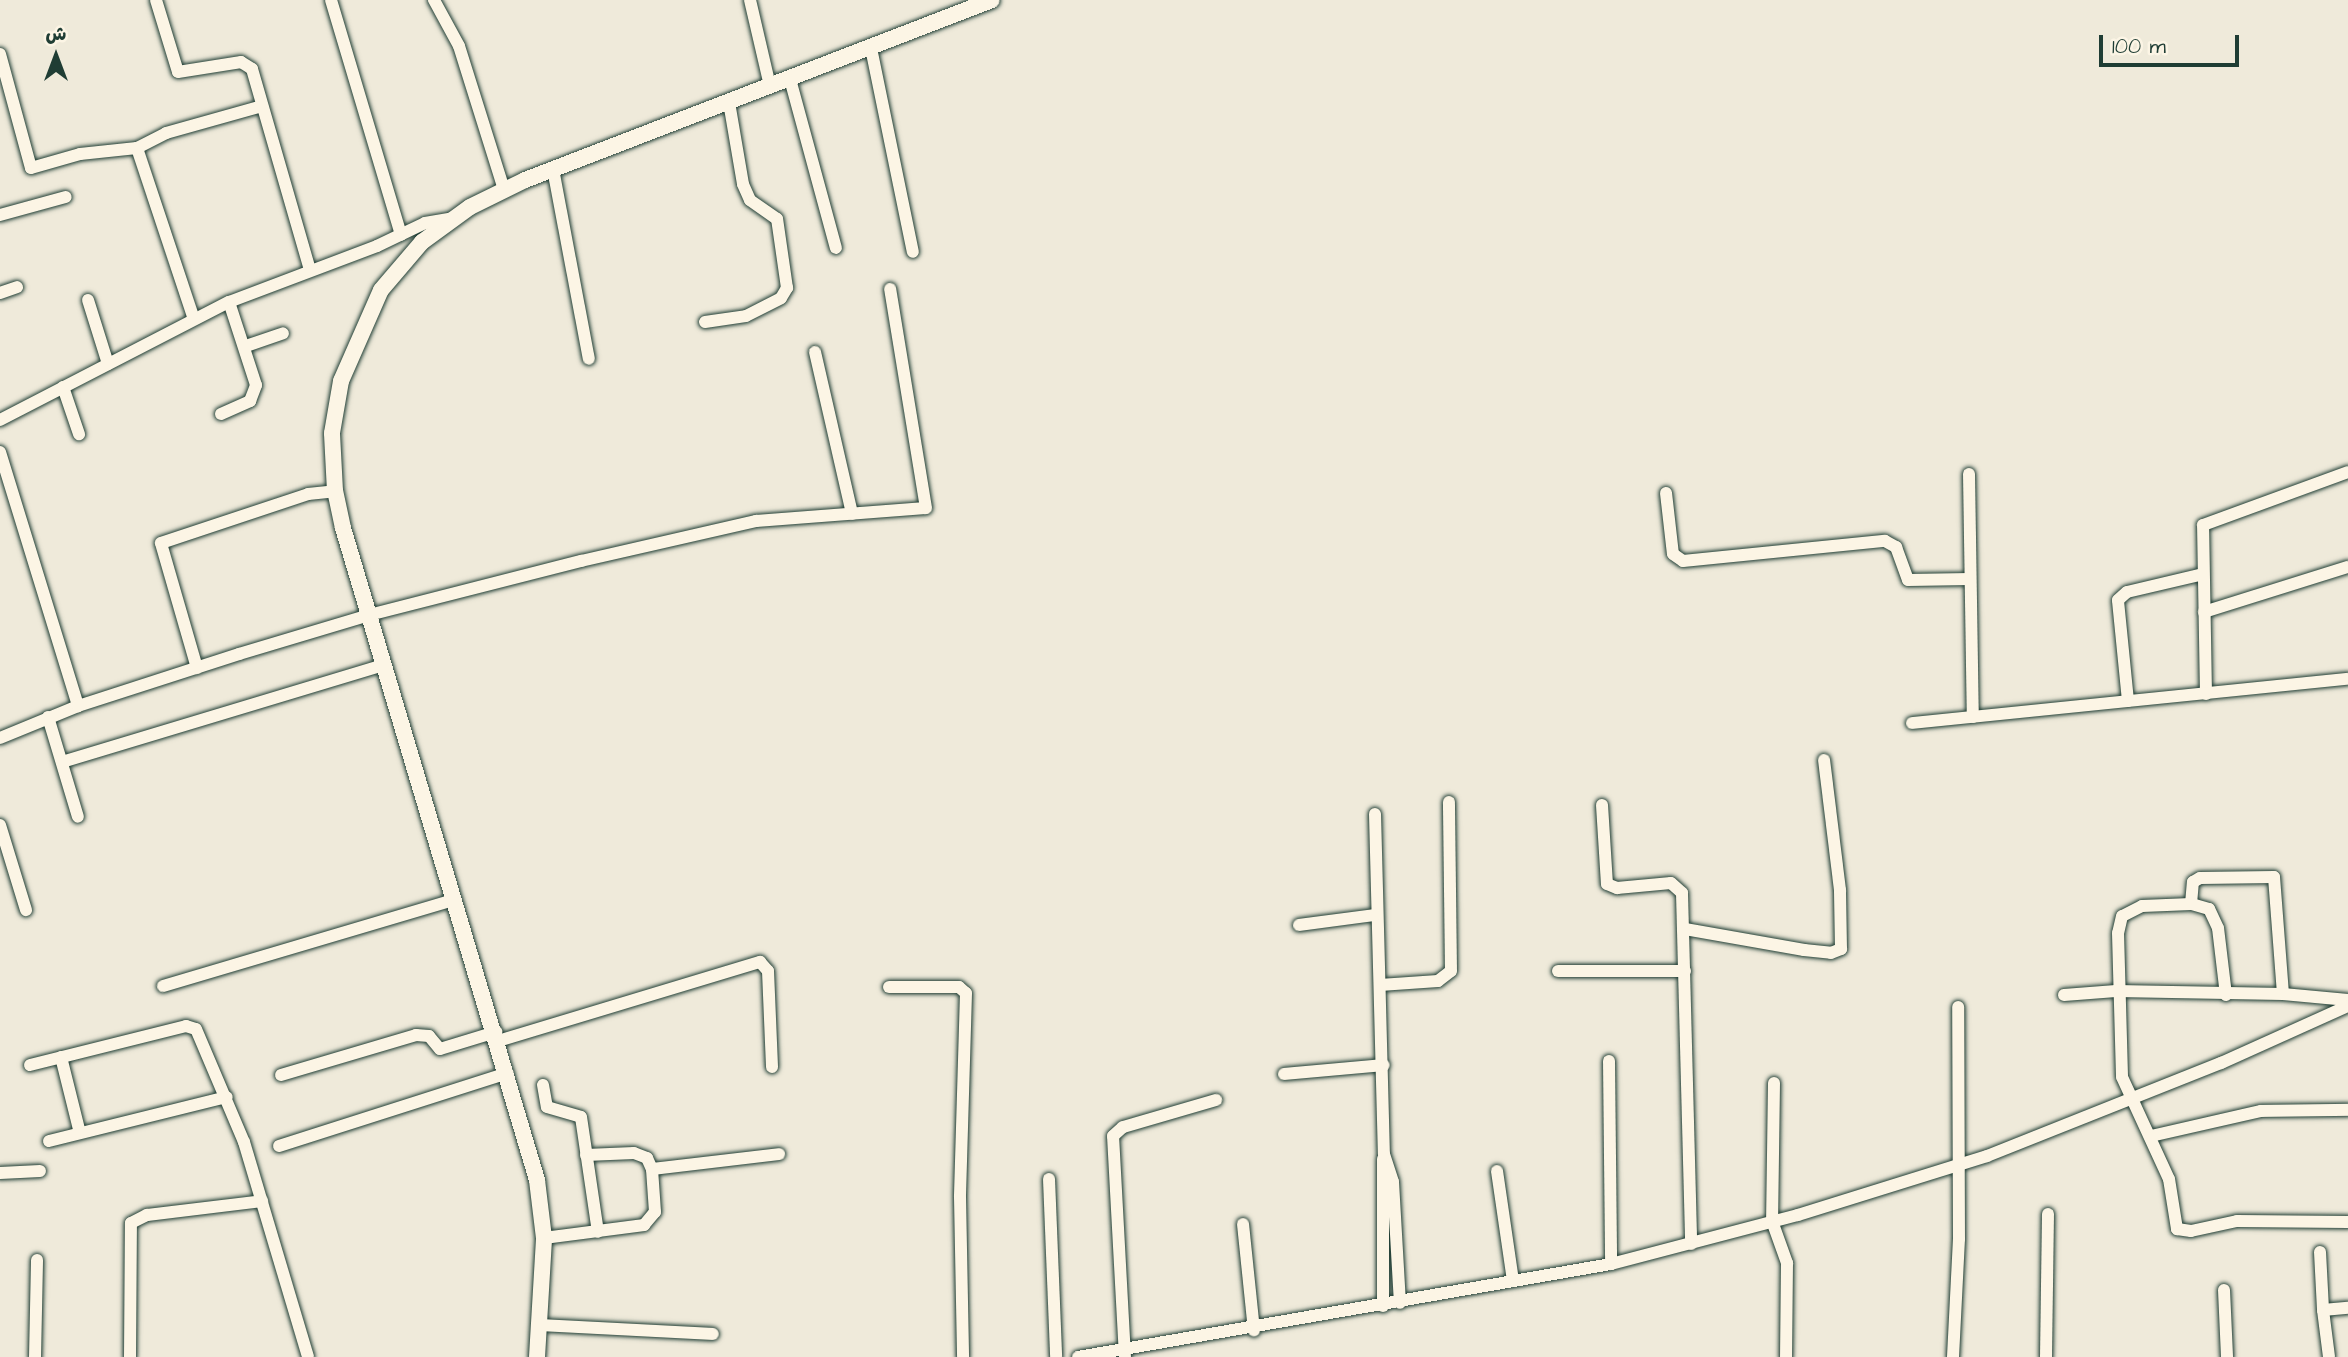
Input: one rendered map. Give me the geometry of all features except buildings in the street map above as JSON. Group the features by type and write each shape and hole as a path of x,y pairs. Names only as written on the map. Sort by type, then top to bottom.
{"main road":[{"path":"537,1357 541,1325 544,1238 537,1180 497,1036 383,665 335,491 332,433 336,404 362,327 396,271 452,218 504,190 553,169 992,0"}],"street":[{"path":"156,0 178,72 247,63 310,270"},
{"path":"331,0 401,235"},
{"path":"434,0 459,46 504,190"},
{"path":"750,0 770,86"},
{"path":"870,48 913,252"},
{"path":"0,54 32,168 80,154 137,148 166,133 262,106"},
{"path":"790,79 836,248"},
{"path":"705,322 746,316 781,298 787,288 777,219 750,200 743,184 729,102"},
{"path":"137,148 194,319"},
{"path":"553,169 589,359"},
{"path":"0,215 66,197"},
{"path":"0,420 229,302 437,219 452,218"},
{"path":"0,293 17,287"},
{"path":"0,738 78,706 369,615 744,523 926,508 890,289"},
{"path":"88,300 108,364"},
{"path":"221,414 250,401 254,393 246,346 229,302"},
{"path":"246,346 283,333"},
{"path":"815,352 852,514"},
{"path":"63,387 79,434"},
{"path":"0,452 78,706"},
{"path":"2206,694 2203,574 2205,522 2348,472"},
{"path":"1969,474 1973,717"},
{"path":"197,668 161,543 308,494 335,491"},
{"path":"1665,493 1673,554 1684,561 1885,541 1896,547 1908,580 1970,579"},
{"path":"2204,612 2348,567"},
{"path":"2128,701 2118,600 2127,592 2203,574"},
{"path":"62,762 383,665"},
{"path":"1912,723 2348,679"},
{"path":"48,717 78,817"},
{"path":"1685,929 1794,949 1831,953 1841,949 1840,890 1824,760"},
{"path":"1380,985 1438,981 1451,971 1449,802"},
{"path":"1602,805 1607,884 1617,888 1677,885 1685,929 1684,1107 1691,1244"},
{"path":"1375,814 1375,915 1384,1065 1384,1154 1380,1185 1383,1306"},
{"path":"0,825 26,910"},
{"path":"2191,904 2193,882 2200,878 2274,877 2283,994"},
{"path":"163,986 454,900"},
{"path":"2226,995 2214,916 2202,905 2142,906 2122,916 2118,933 2122,1077 2130,1098 2137,1104 2169,1179 2179,1230 2237,1221 2348,1222"},
{"path":"1299,925 1375,915"},
{"path":"281,1075 416,1035 429,1036 440,1049 497,1036 760,961 768,971 772,1067"},
{"path":"1558,971 1685,971"},
{"path":"889,987 959,987 966,993 960,1197 963,1357"},
{"path":"2064,995 2121,992 2283,994 2348,1000"},
{"path":"1079,1357 1125,1354 1611,1264 1772,1222 1956,1165 2130,1098 2348,1006"},
{"path":"1953,1357 1959,1239 1956,1165 1958,1007"},
{"path":"30,1065 190,1026 198,1032 227,1097 262,1201 308,1357"},
{"path":"61,1057 80,1133"},
{"path":"1609,1061 1611,1264"},
{"path":"1284,1074 1384,1065"},
{"path":"279,1146 508,1073"},
{"path":"1774,1083 1772,1222 1787,1263 1786,1357"},
{"path":"543,1085 547,1107 581,1117 598,1232"},
{"path":"49,1141 227,1097"},
{"path":"1125,1354 1113,1136 1123,1127 1216,1100"},
{"path":"2151,1136 2261,1111 2348,1111"},
{"path":"544,1238 635,1228 650,1221 655,1212 652,1168 647,1158 634,1153 586,1155"},
{"path":"652,1168 779,1154"},
{"path":"1384,1154 1393,1182 1400,1303"},
{"path":"0,1172 40,1171"},
{"path":"1497,1171 1513,1281"},
{"path":"1049,1179 1056,1357"},
{"path":"130,1357 131,1223 147,1215 262,1201"},
{"path":"2046,1357 2048,1213"},
{"path":"1243,1224 1254,1330"},
{"path":"2320,1252 2329,1357"},
{"path":"35,1357 37,1260"},
{"path":"2224,1290 2227,1357"},
{"path":"2323,1310 2348,1308"},
{"path":"541,1325 713,1334"}]}
